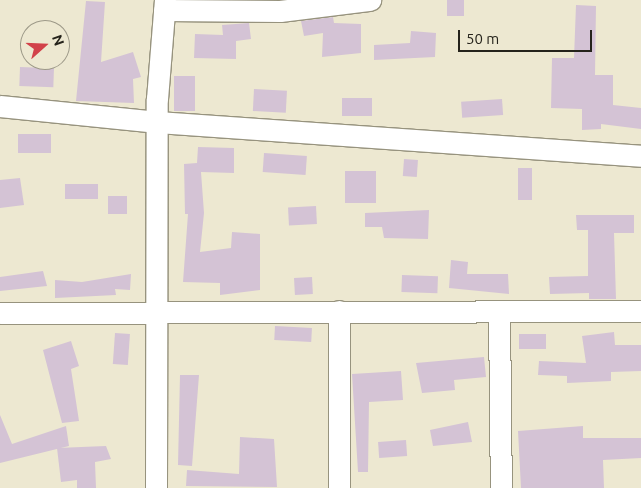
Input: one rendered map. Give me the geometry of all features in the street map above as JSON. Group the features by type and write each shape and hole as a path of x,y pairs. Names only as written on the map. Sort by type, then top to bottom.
{"street":[{"path":"156,488 157,122 164,5 280,11 370,0"},
{"path":"0,106 157,122 641,156"},
{"path":"339,311 340,488"},
{"path":"499,311 501,488"},
{"path":"0,313 641,311"}],"building":[{"path":"447,0 464,0 464,16 447,16"},
{"path":"86,1 105,2 101,62 133,52 141,77 133,79 134,103 76,101"},
{"path":"576,5 596,6 595,75 613,75 613,105 641,108 641,129 601,124 601,129 582,130 582,109 551,108 552,58 574,58"},
{"path":"333,17 334,23 361,24 361,53 322,57 323,33 304,36 301,21"},
{"path":"249,23 251,39 236,41 236,59 194,58 195,34 223,35 222,25"},
{"path":"411,31 436,33 435,57 374,60 374,45 410,43"},
{"path":"20,67 20,70 54,70 53,87 19,86"},
{"path":"174,76 195,76 195,111 174,111"},
{"path":"254,89 287,91 286,113 253,111"},
{"path":"342,98 372,98 372,116 342,116"},
{"path":"502,99 503,115 462,118 461,102"},
{"path":"18,134 51,134 51,153 18,153"},
{"path":"198,147 234,148 234,173 201,172 204,213 200,252 231,248 232,232 260,234 260,290 220,295 220,283 183,282 188,214 185,214 184,164 197,163"},
{"path":"264,153 307,156 306,175 263,172"},
{"path":"404,159 418,160 417,177 403,176"},
{"path":"518,168 532,168 532,200 518,200"},
{"path":"345,171 376,171 376,203 345,203"},
{"path":"20,178 24,205 0,208 0,180"},
{"path":"65,184 98,184 98,199 65,199"},
{"path":"108,196 127,196 127,214 108,214"},
{"path":"316,206 317,224 289,225 288,207"},
{"path":"429,210 428,239 384,238 382,227 365,227 365,213"},
{"path":"576,215 634,215 634,233 614,233 616,299 589,299 589,293 550,294 549,277 588,276 588,230 577,230"},
{"path":"451,260 468,262 467,274 508,274 509,294 449,288"},
{"path":"43,271 47,286 0,291 0,277"},
{"path":"131,274 130,290 115,289 116,295 55,298 55,280 82,282"},
{"path":"402,275 438,276 437,293 401,292"},
{"path":"312,277 313,294 295,295 294,278"},
{"path":"275,326 312,328 311,342 274,340"},
{"path":"614,332 615,345 641,345 641,371 611,372 611,381 567,383 567,376 538,375 539,361 586,363 582,336"},
{"path":"115,333 130,334 128,365 113,364"},
{"path":"519,334 546,334 546,349 519,349"},
{"path":"71,341 79,366 71,369 79,421 62,423 43,350"},
{"path":"484,357 486,377 454,380 455,390 422,393 416,363"},
{"path":"401,371 403,400 369,402 368,472 358,472 352,374"},
{"path":"180,375 199,375 192,466 178,465"},
{"path":"0,415 12,444 66,426 69,446 0,463"},
{"path":"468,422 472,442 433,446 430,430"},
{"path":"583,426 583,438 641,438 641,458 603,460 604,488 521,488 518,431"},
{"path":"240,437 274,439 277,487 186,486 187,470 239,474"},
{"path":"406,440 407,456 379,458 378,442"},
{"path":"106,446 111,459 95,462 96,488 77,488 77,480 61,482 57,448"}]}
